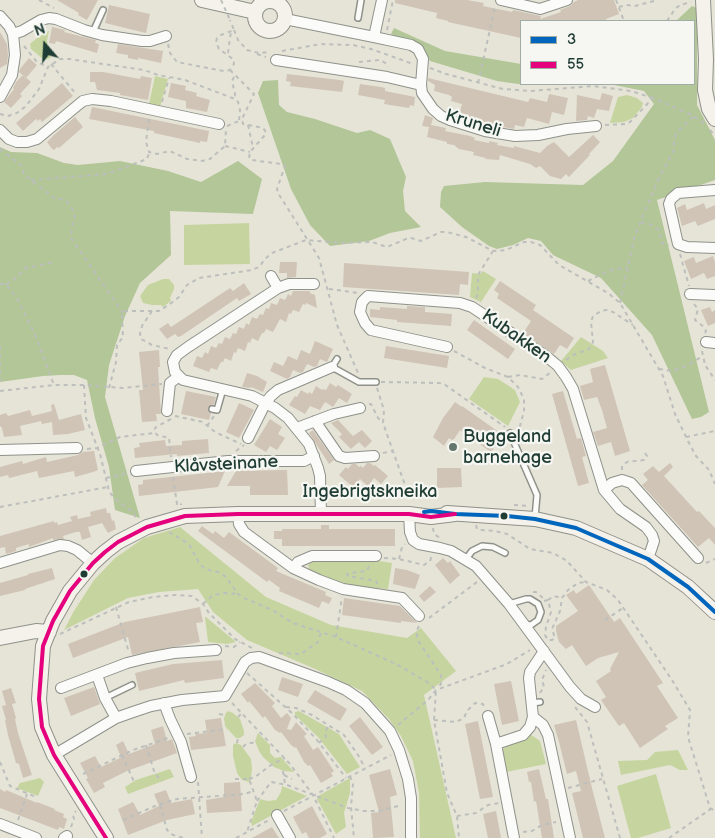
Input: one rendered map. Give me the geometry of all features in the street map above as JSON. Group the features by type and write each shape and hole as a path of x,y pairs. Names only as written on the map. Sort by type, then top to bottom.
{"street":[{"path":"202,0 255,12"},
{"path":"272,0 284,9 284,19 276,30 266,30 258,26 255,12 259,4 272,0"},
{"path":"374,37 382,0"},
{"path":"500,0 540,9 566,0"},
{"path":"699,1 706,59 705,90 709,109 715,119"},
{"path":"0,16 15,33 15,65 12,75 0,97"},
{"path":"15,33 49,18 93,33 142,41 150,41 166,36"},
{"path":"276,60 387,77 421,85 422,54 411,45 284,19"},
{"name":"Kruneli","path":"421,85 427,102 441,116 485,131 527,136 596,126"},
{"path":"0,130 9,139 17,142 37,139 78,105 92,99 111,101 219,124"},
{"path":"715,190 678,193 671,199 670,204 678,244 687,247 715,248"},
{"path":"271,276 278,288"},
{"path":"170,414 175,372 173,362 177,355 278,288 290,284 314,284"},
{"path":"690,294 715,295"},
{"path":"368,296 362,302 360,312 371,330 448,347"},
{"name":"Kubakken","path":"368,296 440,300 460,302 472,306 558,366 572,389 604,490 620,509 646,526 650,531 654,541 648,559"},
{"path":"248,438 266,402 278,390 335,363"},
{"path":"174,380 223,388 252,396 266,402 288,418 309,444 314,456 320,476 321,514"},
{"path":"297,428 334,414 360,408"},
{"path":"315,421 339,456 345,458 374,456"},
{"path":"0,450 77,448"},
{"name":"Klåvsteinane","path":"136,471 228,461 304,461 314,456"},
{"path":"604,490 612,482 622,480 631,483 698,558"},
{"path":"410,510 410,532 413,540 419,544 451,551 466,559 509,604 570,687 581,698 595,707"},
{"path":"106,838 54,755 45,734 40,712 39,682 43,646 52,632 62,604 70,591 93,564 118,542 147,527 186,516 321,514 410,510 432,517 455,514 507,516 535,512 648,559 688,587 715,612"},
{"path":"238,514 239,524 244,532 293,568 343,589 402,598 419,616"},
{"path":"0,563 60,545 77,550 93,564"},
{"path":"293,568 298,562 312,556 374,558"},
{"path":"6,637 36,631 52,632"},
{"path":"6,637 43,646"},
{"path":"62,688 130,662 158,655 216,650"},
{"path":"496,744 522,735 530,727 536,701 529,678 530,672 544,651"},
{"path":"54,755 116,718 164,703 225,696 245,662 251,658 259,657 346,690 365,704 390,731 399,750 408,779 411,798 410,838"},
{"path":"97,675 105,698 116,718"},
{"path":"164,703 195,777"},
{"path":"488,716 518,835"},
{"path":"533,717 543,725 548,735 570,838"},
{"path":"277,815 290,838"},
{"path":"0,824 36,838"}],"lane":[{"path":"358,18 361,0"},
{"path":"93,33 103,10"},
{"path":"335,363 360,382 376,382"},
{"path":"214,410 223,388"},
{"path":"510,433 537,495 535,512"},
{"path":"466,559 472,551 482,546 493,547 505,553"},
{"path":"509,604 530,599 538,604 541,612 538,620 531,625 523,624"},
{"path":"105,698 132,685"}],"path":[{"path":"221,0 230,20 232,30 242,46 252,52 276,60"},
{"path":"385,40 393,0"},
{"path":"478,83 496,0"},
{"path":"616,0 624,20"},
{"path":"619,8 658,0"},
{"path":"668,20 680,5 686,2 699,1"},
{"path":"166,36 170,53 178,62 224,71 230,70 234,64 233,59 228,54 219,50 216,38 232,30"},
{"path":"228,54 232,30"},
{"path":"15,33 30,55 37,62 48,67"},
{"path":"252,52 268,53 321,44 353,45 478,83 519,91 584,86 631,91 653,98 694,116 705,123 715,136"},
{"path":"0,114 8,116 17,114 39,89 48,67 60,60 69,59 144,70 184,80 235,99 240,110 239,121"},
{"path":"51,64 72,89"},
{"path":"230,70 254,94 242,119 243,124"},
{"path":"164,95 169,77"},
{"path":"235,77 232,81 235,99"},
{"path":"596,126 630,122 653,98"},
{"path":"31,180 107,174 147,159 149,152 146,142 150,109"},
{"path":"620,303 635,236 658,180 674,150 674,140 677,132 694,116"},
{"path":"239,121 243,124 263,128 266,132 250,152 249,158 285,166 277,189 278,193 318,258 332,308 358,372 360,382"},
{"path":"149,152 158,154 170,151 187,159 202,161 210,159 225,146 226,126 239,121"},
{"path":"248,125 253,148"},
{"path":"225,146 250,152"},
{"path":"0,149 22,166 24,175 54,198 66,200 74,212 75,220 72,226 71,238 123,313 122,337 117,345 116,362 109,388"},
{"path":"642,222 660,230 662,243 666,245 678,244"},
{"path":"123,313 131,310 159,311 179,297 187,285 199,278 252,270 272,253 306,240 341,243 372,242 387,247 406,239 411,238 421,241 441,232 447,232 466,237 493,251 506,250 524,242 532,242 540,245 559,265 608,293 620,303 663,376 675,414 686,437 696,456 709,470 715,484"},
{"path":"472,306 478,294 478,275 493,251"},
{"path":"0,284 6,284 26,268 54,262"},
{"path":"588,281 608,271 627,267"},
{"path":"6,284 18,300 36,337 54,386"},
{"path":"328,289 368,296"},
{"path":"152,311 142,326 141,339 152,345 170,349 177,355"},
{"path":"508,377 520,376 542,379 573,355 589,349 593,342 591,322 594,316 601,311 613,312 634,325"},
{"path":"707,343 703,356 705,365 715,380"},
{"path":"0,346 0,381"},
{"path":"383,423 384,410 376,382 444,384 507,428 510,433 520,426 524,411 524,399 518,387 508,377 484,368 448,347"},
{"path":"659,369 672,371 686,366 703,356"},
{"path":"0,391 84,385 123,388 174,380"},
{"path":"84,385 86,418 108,487 114,498 134,513 137,521"},
{"path":"360,408 367,407 367,404 370,403 383,423 405,481 410,510"},
{"path":"208,426 212,421 214,410"},
{"path":"155,433 156,427 168,422 170,414 203,422 215,432 249,449 255,455 256,461"},
{"path":"686,437 715,431"},
{"path":"97,448 120,437 155,433 169,438 177,504 181,503 182,507"},
{"path":"622,480 622,466 624,463 644,460 647,456 645,454"},
{"path":"106,478 136,471"},
{"path":"0,508 108,487"},
{"path":"507,505 535,512"},
{"path":"158,524 189,544 199,562 206,569 218,572 226,577 238,594"},
{"path":"476,525 477,529 480,530 507,534 530,550 553,553 568,560 586,582"},
{"path":"400,559 402,546"},
{"path":"375,586 377,584 376,581 348,576 350,572 367,571 374,558 400,559 424,565 428,564 432,558 432,554 429,552"},
{"path":"390,731 428,700 441,684 441,675 417,640 419,626 432,614 484,576"},
{"path":"562,598 554,596 546,600 551,612 545,636 548,640 555,638 552,629 560,611 562,598 568,590 578,583 586,582 607,590 618,600 690,710 688,737 710,808 715,811"},
{"path":"336,637 343,589"},
{"path":"203,604 213,595 225,593 238,594 293,623 336,637 396,664 429,683 436,690 434,720 447,793 457,816 459,838"},
{"path":"52,632 64,634 116,607 141,599 176,595 192,596 203,604 209,613 235,638 254,649"},
{"path":"116,607 130,662"},
{"path":"604,620 623,608"},
{"path":"275,654 301,654 318,642 321,633"},
{"path":"216,650 224,646 234,647 241,642"},
{"path":"436,690 508,664 532,650"},
{"path":"536,701 543,690 542,680 546,670"},
{"path":"246,672 285,707 319,742 346,778"},
{"path":"225,696 285,758 313,795 334,838"},
{"path":"434,720 456,722 464,718 475,703 483,704 488,716"},
{"path":"572,703 587,722 620,838"},
{"path":"285,707 296,708 312,715 344,735 364,768"},
{"path":"238,717 242,713"},
{"path":"219,714 225,715"},
{"path":"319,742 326,736 325,732 329,725"},
{"path":"83,774 146,745 178,735 227,729"},
{"path":"237,743 238,738"},
{"path":"243,747 246,744 256,742"},
{"path":"146,745 155,774 162,781"},
{"path":"238,838 313,795 399,750"},
{"path":"122,755 135,784"},
{"path":"235,779 255,777 271,765 285,758"},
{"path":"0,762 10,786 36,797"},
{"path":"283,771 285,784"},
{"path":"284,776 292,779"},
{"path":"350,776 353,784 351,808 354,838"},
{"path":"195,777 199,798 202,838"},
{"path":"249,779 257,801"},
{"path":"560,790 602,779"},
{"path":"247,832 257,801 271,782 285,784 364,811 379,811 400,805 410,806"},
{"path":"123,820 177,799 244,794 254,791"},
{"path":"14,830 28,794"},
{"path":"160,805 168,830 173,835 184,838"},
{"path":"457,816 476,813 488,805"},
{"path":"669,838 715,806"},
{"path":"66,837 76,811"},
{"path":"518,835 554,822"}],"green space":[{"path":"692,6 697,8 697,105 715,140 715,180 657,200 709,412 701,417 692,419 652,335 601,278 553,255 541,241 528,238 513,245 497,249 489,246 462,227 440,207 441,192 444,186 485,182 583,185 613,161 654,104 644,91 614,85 695,85 695,20 677,20"},
{"path":"394,28 445,51 520,64 520,84 497,81 430,61 423,48 391,34"},
{"path":"49,31 47,41 51,57 43,59 31,49 30,44 43,33"},
{"path":"155,76 168,79 160,107 149,104"},
{"path":"278,80 279,105 287,112 357,133 370,130 390,139 406,177 403,191 405,211 421,227 390,233 369,241 330,246 310,225 291,189 258,93 263,81"},
{"path":"627,95 637,98 643,103 642,107 633,118 624,122 610,123 618,97"},
{"path":"0,147 11,152 37,153 64,163 78,165 120,161 168,171 201,182 238,161 262,179 253,214 170,211 171,255 140,283 125,316 109,365 105,397 140,518 115,510 109,467 95,418 87,380 74,375 61,375 0,382"},
{"path":"249,223 250,264 184,265 184,225"},
{"path":"483,271 496,279 481,302 470,297 472,273 480,274"},
{"path":"163,279 169,279 174,285 170,298 171,301 163,307 161,305 143,303 140,296 148,285"},
{"path":"581,337 603,351 608,358 571,370 561,361"},
{"path":"484,377 498,379 515,390 520,402 508,426 469,399"},
{"path":"180,527 266,597 331,625 407,638 421,628 456,671 424,695 456,838 420,838 419,793 413,761 401,736 389,719 362,691 247,640 213,612 198,589 159,592 128,598 64,630 94,580 115,558 144,538"},
{"path":"312,561 379,561 392,563 388,589 346,586 310,571 308,565"},
{"path":"205,617 236,642 227,644 208,642"},
{"path":"228,711 240,719 244,735 240,738 236,738 225,726 224,718"},
{"path":"299,711 339,734 360,767 347,774 318,737 295,715 295,712"},
{"path":"258,733 270,745 270,753 275,758 281,757 294,772 274,767 263,757 255,741"},
{"path":"530,734 540,741 546,764 506,772 501,751"},
{"path":"236,743 241,745 251,759 252,769 249,782 242,780 237,773 233,756 233,745"},
{"path":"678,750 688,770 680,770 670,765 621,775 618,761 647,760 655,752"},
{"path":"170,769 174,777 128,794 125,787 136,780"},
{"path":"656,774 671,828 638,838 631,838 617,786"},
{"path":"40,778 44,782 38,796 17,788 20,783"},
{"path":"350,778 350,793 344,813 346,827 336,834 317,799 318,796"},
{"path":"282,786 307,796 252,826 251,822 260,799 276,800"}],"building":[{"path":"57,0 98,0 87,20"},
{"path":"395,0 467,0 484,3 483,6 541,16 540,19 561,12 560,10 578,0 614,0 619,14 606,20 520,20 520,38 448,22 436,18 437,13 395,3"},
{"path":"109,5 150,14 146,33 105,23"},
{"path":"52,27 96,40 95,43 99,44 97,53 56,41 55,44 49,43"},
{"path":"0,32 7,44 8,55 7,64 0,68"},
{"path":"118,44 163,51 161,63 128,58 128,55 116,53"},
{"path":"29,58 37,65 26,78 19,72"},
{"path":"90,72 103,72 140,79 141,76 152,78 148,100 97,90 95,82 90,82"},
{"path":"287,74 344,81 342,92 290,86 291,82 286,81"},
{"path":"23,75 31,82 11,108 4,102 14,89 16,82"},
{"path":"428,78 528,102 530,98 547,102 549,94 568,98 564,115 552,112 549,124 527,118 524,127 515,125 514,129 459,116 462,104 451,101 452,97 449,95 434,91 435,85 428,81"},
{"path":"62,83 73,96 42,122 40,119 38,121 36,119 23,131 16,123"},
{"path":"171,83 186,86 185,90 197,93 196,96 210,100 207,112 186,108 186,101 168,97"},
{"path":"360,84 381,87 385,88 385,91 415,97 414,106 410,105 409,108 384,104 385,100 358,95"},
{"path":"602,93 613,96 609,111 597,109 594,118 588,116 587,120 576,121 577,95 600,100"},
{"path":"92,107 209,131 207,142 200,141 200,143 154,133 154,131 89,119"},
{"path":"425,115 433,118 431,125 446,128 445,131 470,136 475,138 474,140 489,143 489,141 498,143 497,145 514,148 514,146 540,153 554,142 569,157 593,135 600,142 569,177 566,174 561,179 550,176 540,166 536,168 530,164 500,155 499,160 485,159 473,155 474,152 459,149 454,145 447,144 447,142 427,137 429,127 422,126"},
{"path":"75,117 83,127 59,148 52,149 47,142"},
{"path":"704,203 706,209 715,205 715,219 698,226 695,221 682,226 677,208 685,204 687,210"},
{"path":"713,256 715,276 707,279 704,273 691,279 684,261 694,257 696,263"},
{"path":"280,262 297,262 296,277 287,278 287,273 279,273"},
{"path":"344,263 469,272 468,285 460,284 459,295 343,287"},
{"path":"500,281 536,305 533,310 574,338 567,349 560,345 554,354 523,333 531,321 497,298 499,294 494,290"},
{"path":"244,283 251,294 239,301 237,298 181,336 178,337 175,334 167,339 159,329 168,323 171,327 230,288 233,291"},
{"path":"293,291 310,291 310,293 315,295 317,308 306,303 305,305 303,304 299,312 293,310 291,314 289,313 286,322 280,319 273,332 266,329 258,341 252,338 250,343 248,342 245,351 238,348 236,353 234,352 231,361 225,358 217,370 211,368 209,372 193,366 197,356 202,358 205,352 208,354 211,346 216,348 219,343 222,344 225,337 230,339 233,333 236,334 239,327 244,329 246,323 249,325 252,317 257,319 260,314 263,315 266,308 269,309 271,303 277,305 280,298 285,300 288,294 291,296"},
{"path":"407,306 425,307 425,312 452,314 451,326 397,322 397,320 370,317 370,309 380,310 380,307 407,309"},
{"path":"710,307 712,312 715,310 715,323 708,326 701,310"},
{"path":"474,320 515,349 508,359 467,330"},
{"path":"315,341 333,349 327,362 320,359 317,366 314,367 307,364 303,372 300,373 293,370 287,379 270,371 274,362 283,366 288,356 297,360 301,350 310,354"},
{"path":"386,346 449,356 447,368 384,358"},
{"path":"159,350 160,367 158,367 161,414 156,414 157,421 142,422 139,390 143,390 139,352"},
{"path":"605,365 630,451 615,456 611,442 598,446 593,432 607,428 602,410 597,397 584,400 580,386 593,382 590,369"},
{"path":"247,373 267,382 263,392 251,387 242,387"},
{"path":"330,383 336,387 338,385 352,394 347,403 339,398 333,407 325,402 320,410 310,406 305,414 289,405 301,390 312,394 316,386 326,390"},
{"path":"186,391 216,397 214,404 208,408 208,411 211,413 209,420 181,414"},
{"path":"563,391 577,439 581,438 586,456 582,457 589,483 578,486 552,394"},
{"path":"455,402 503,435 491,452 460,430 454,439 449,438 444,446 433,437 443,418"},
{"path":"239,403 254,410 239,438 226,432"},
{"path":"54,404 59,420 81,414 85,430 53,435 52,422 42,424 41,421 20,426 22,435 4,437 0,426 0,415 6,413 8,416 30,410 32,416 52,411 51,405"},
{"path":"270,419 282,427 278,434 285,438 277,450 270,446 266,452 254,445"},
{"path":"338,420 353,436 362,430 372,441 365,448 359,442 351,449 339,437 342,434 331,423"},
{"path":"313,430 334,460 329,464 309,433"},
{"path":"208,439 209,453 135,458 134,448 140,447 139,443 165,440 166,446 182,445 182,441"},
{"path":"94,451 98,470 75,477 74,471 39,478 37,471 9,478 8,475 0,477 0,467 22,461 23,464 46,457 47,462 78,455 83,452"},
{"path":"367,463 375,465 388,476 381,484 374,478 368,486 360,479 353,487 339,475 346,467 348,469 352,464 363,468"},
{"path":"670,463 673,467 664,476 697,512 699,511 715,528 715,545 709,538 698,547 642,485 648,480 643,474 653,466 659,472"},
{"path":"437,468 461,468 462,487 437,488"},
{"path":"287,470 288,495 250,495 250,486 227,486 236,471"},
{"path":"225,471 218,487 139,496 138,485 143,484 143,480"},
{"path":"106,508 107,513 110,513 112,521 114,520 116,529 108,533 102,523 88,527 91,537 82,540 80,532 76,532 63,536 64,539 53,540 53,538 29,547 29,544 16,548 16,551 6,554 5,547 0,548 0,536 54,521 58,525 72,521 70,517 77,515 78,519 91,516 90,512"},
{"path":"321,525 329,525 329,529 395,529 395,546 282,546 282,539 274,539 274,531 282,531 282,529 321,529"},
{"path":"202,526 213,534 215,531 224,538 229,532 278,568 276,571 326,592 325,595 332,598 329,604 322,601 319,608 279,591 280,588 269,580 267,582 198,531"},
{"path":"443,558 448,563 450,561 460,575 450,584 435,565"},
{"path":"52,568 55,579 25,590 0,596 0,583"},
{"path":"395,568 420,575 415,589 393,584"},
{"path":"589,585 614,622 620,618 663,683 657,686 678,718 665,726 668,729 640,748 624,723 619,726 601,700 606,697 596,681 611,671 610,669 619,652 598,658 586,666 572,645 566,649 559,642 556,626 578,611 566,595 574,590 576,594"},
{"path":"430,586 436,592 424,602 419,596"},
{"path":"344,598 400,606 417,623 401,621 401,623 342,615"},
{"path":"200,607 203,622 196,623 200,642 132,655 128,637 73,658 68,644 125,622"},
{"path":"222,660 224,678 185,683 184,680 139,691 135,673 173,664"},
{"path":"282,677 303,684 298,697 278,690"},
{"path":"511,681 519,721 502,725 494,684"},
{"path":"255,683 275,703 272,706 281,718 287,713 291,718 287,729 291,730 296,722 307,734 304,736 313,750 318,747 334,771 331,773 333,776 321,783 310,765 308,766 304,762 296,747 291,745 281,732 275,730 265,716 263,718 249,701 248,703 241,694"},
{"path":"94,687 100,704 71,716 64,698"},
{"path":"11,688 16,703 12,704 18,733 32,775 23,778 19,764 16,763 2,706 6,705 2,691"},
{"path":"315,690 347,709 340,721 307,702"},
{"path":"360,717 383,747 372,755 349,726"},
{"path":"221,718 226,746 191,750 189,737 196,736 195,734 207,733 205,720"},
{"path":"576,720 605,838 583,838 572,793 581,791 576,771 567,774 554,725"},
{"path":"478,721 493,797 480,799 465,724"},
{"path":"163,726 167,741 172,739 177,753 127,771 103,783 105,787 94,793 80,763 95,756 101,767 118,759 121,757 116,745 123,741 129,754 155,744 151,730"},
{"path":"390,769 397,795 390,797 394,837 373,838 371,813 379,812 369,775"},
{"path":"539,769 546,799 548,799 554,838 542,838 536,801 534,802 531,782 529,782 527,772"},
{"path":"240,782 242,811 207,813 206,800 224,797 224,783"},
{"path":"0,789 64,814 63,817 67,819 64,829 59,827 58,830 0,808"},
{"path":"166,790 171,803 192,799 195,814 167,820 128,835 118,809 133,802 140,815 159,806 154,794"},
{"path":"312,806 327,834 320,838 309,838 306,832 302,834 293,817"},
{"path":"496,811 501,838 488,838 483,814"},
{"path":"272,827 279,838 252,838"}],"transit line":[{"name":"3","path":"424,512 507,516 535,519 576,528 648,559 688,587 715,612"},
{"name":"55","path":"106,838 54,755 42,727 39,699 43,646 53,621 70,591 93,563 118,542 147,527 185,516 238,514 409,514 431,517 455,514"}],"place":[{"name":"Buggeland barnehage","path":"453,447"}]}
